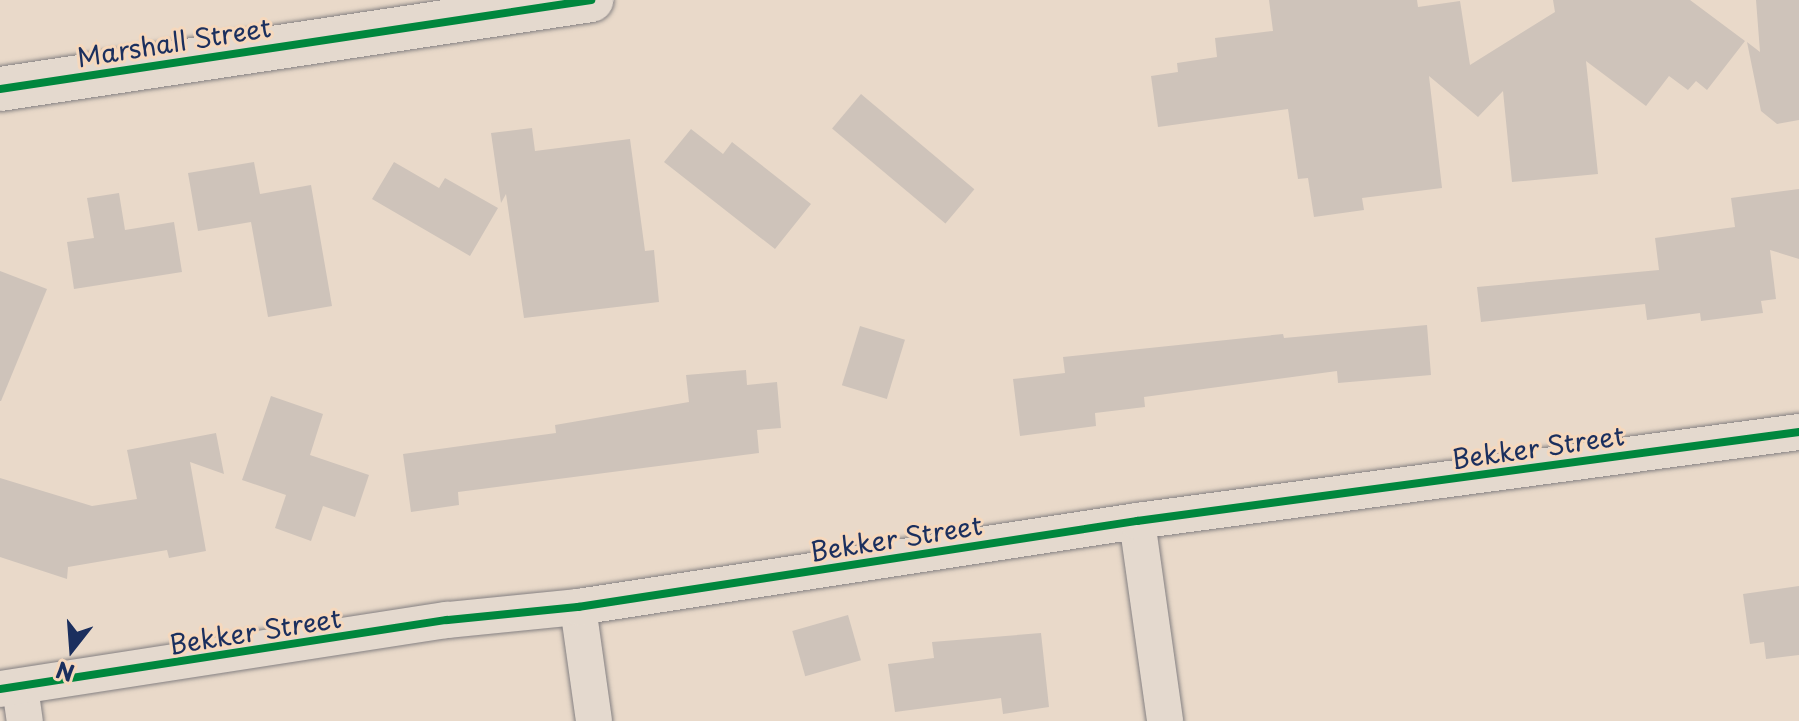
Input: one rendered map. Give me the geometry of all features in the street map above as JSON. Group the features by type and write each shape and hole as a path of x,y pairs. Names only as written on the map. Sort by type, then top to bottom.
{"street":[{"name":"Marshall Street","path":"0,89 591,0"},
{"name":"Bekker Street","path":"15,699 447,620 578,607 1137,521 1799,432"},
{"path":"1137,521 1165,721"},
{"path":"578,607 594,721"}],"building":[{"path":"1269,0 1417,0 1418,7 1460,1 1470,65 1555,12 1553,0 1690,0 1745,41 1707,90 1696,81 1688,90 1669,76 1646,106 1586,61 1598,174 1512,182 1503,91 1478,117 1429,76 1442,188 1362,198 1364,210 1314,217 1308,178 1298,179 1288,109 1158,127 1151,76 1178,72 1177,63 1217,57 1215,38 1273,31"},
{"path":"1756,0 1799,0 1799,120 1777,124 1761,111 1747,42 1760,52"},
{"path":"861,94 974,189 945,224 832,128"},
{"path":"532,128 535,151 630,139 645,251 654,250 659,302 524,318 506,194 501,203 491,133"},
{"path":"691,129 723,154 732,142 811,204 775,249 664,162"},
{"path":"254,162 260,194 311,185 332,306 268,317 251,222 198,231 188,173"},
{"path":"394,162 439,188 445,178 498,208 470,256 372,199"},
{"path":"1799,189 1799,259 1770,250 1776,299 1761,301 1763,313 1701,321 1700,313 1647,320 1645,304 1481,322 1477,287 1659,270 1655,238 1735,227 1731,198"},
{"path":"119,193 125,230 174,222 182,272 74,289 67,242 94,238 87,198"},
{"path":"0,271 47,289 1,401 0,401"},
{"path":"1427,325 1431,375 1338,383 1337,371 1144,397 1145,407 1095,413 1096,426 1020,436 1013,379 1065,373 1063,357 1283,334 1284,338"},
{"path":"860,326 905,340 887,399 842,385"},
{"path":"746,370 747,385 777,382 781,428 757,430 759,453 458,492 459,505 411,512 403,454 556,433 555,425 689,402 686,375"},
{"path":"271,396 323,414 310,455 369,475 355,517 323,506 311,541 275,528 286,495 242,480"},
{"path":"216,433 224,474 190,462 206,551 169,558 167,550 68,567 67,579 0,557 0,478 92,506 137,499 127,450"},
{"path":"1799,586 1799,655 1766,659 1764,642 1750,644 1743,594"},
{"path":"848,615 861,660 805,676 792,631"},
{"path":"1041,633 1049,707 1003,714 1001,698 895,712 888,664 934,658 932,642"}],"cycle path":[{"path":"0,89 591,0"},
{"path":"0,689 447,620 578,607 1137,521 1799,432"}]}
